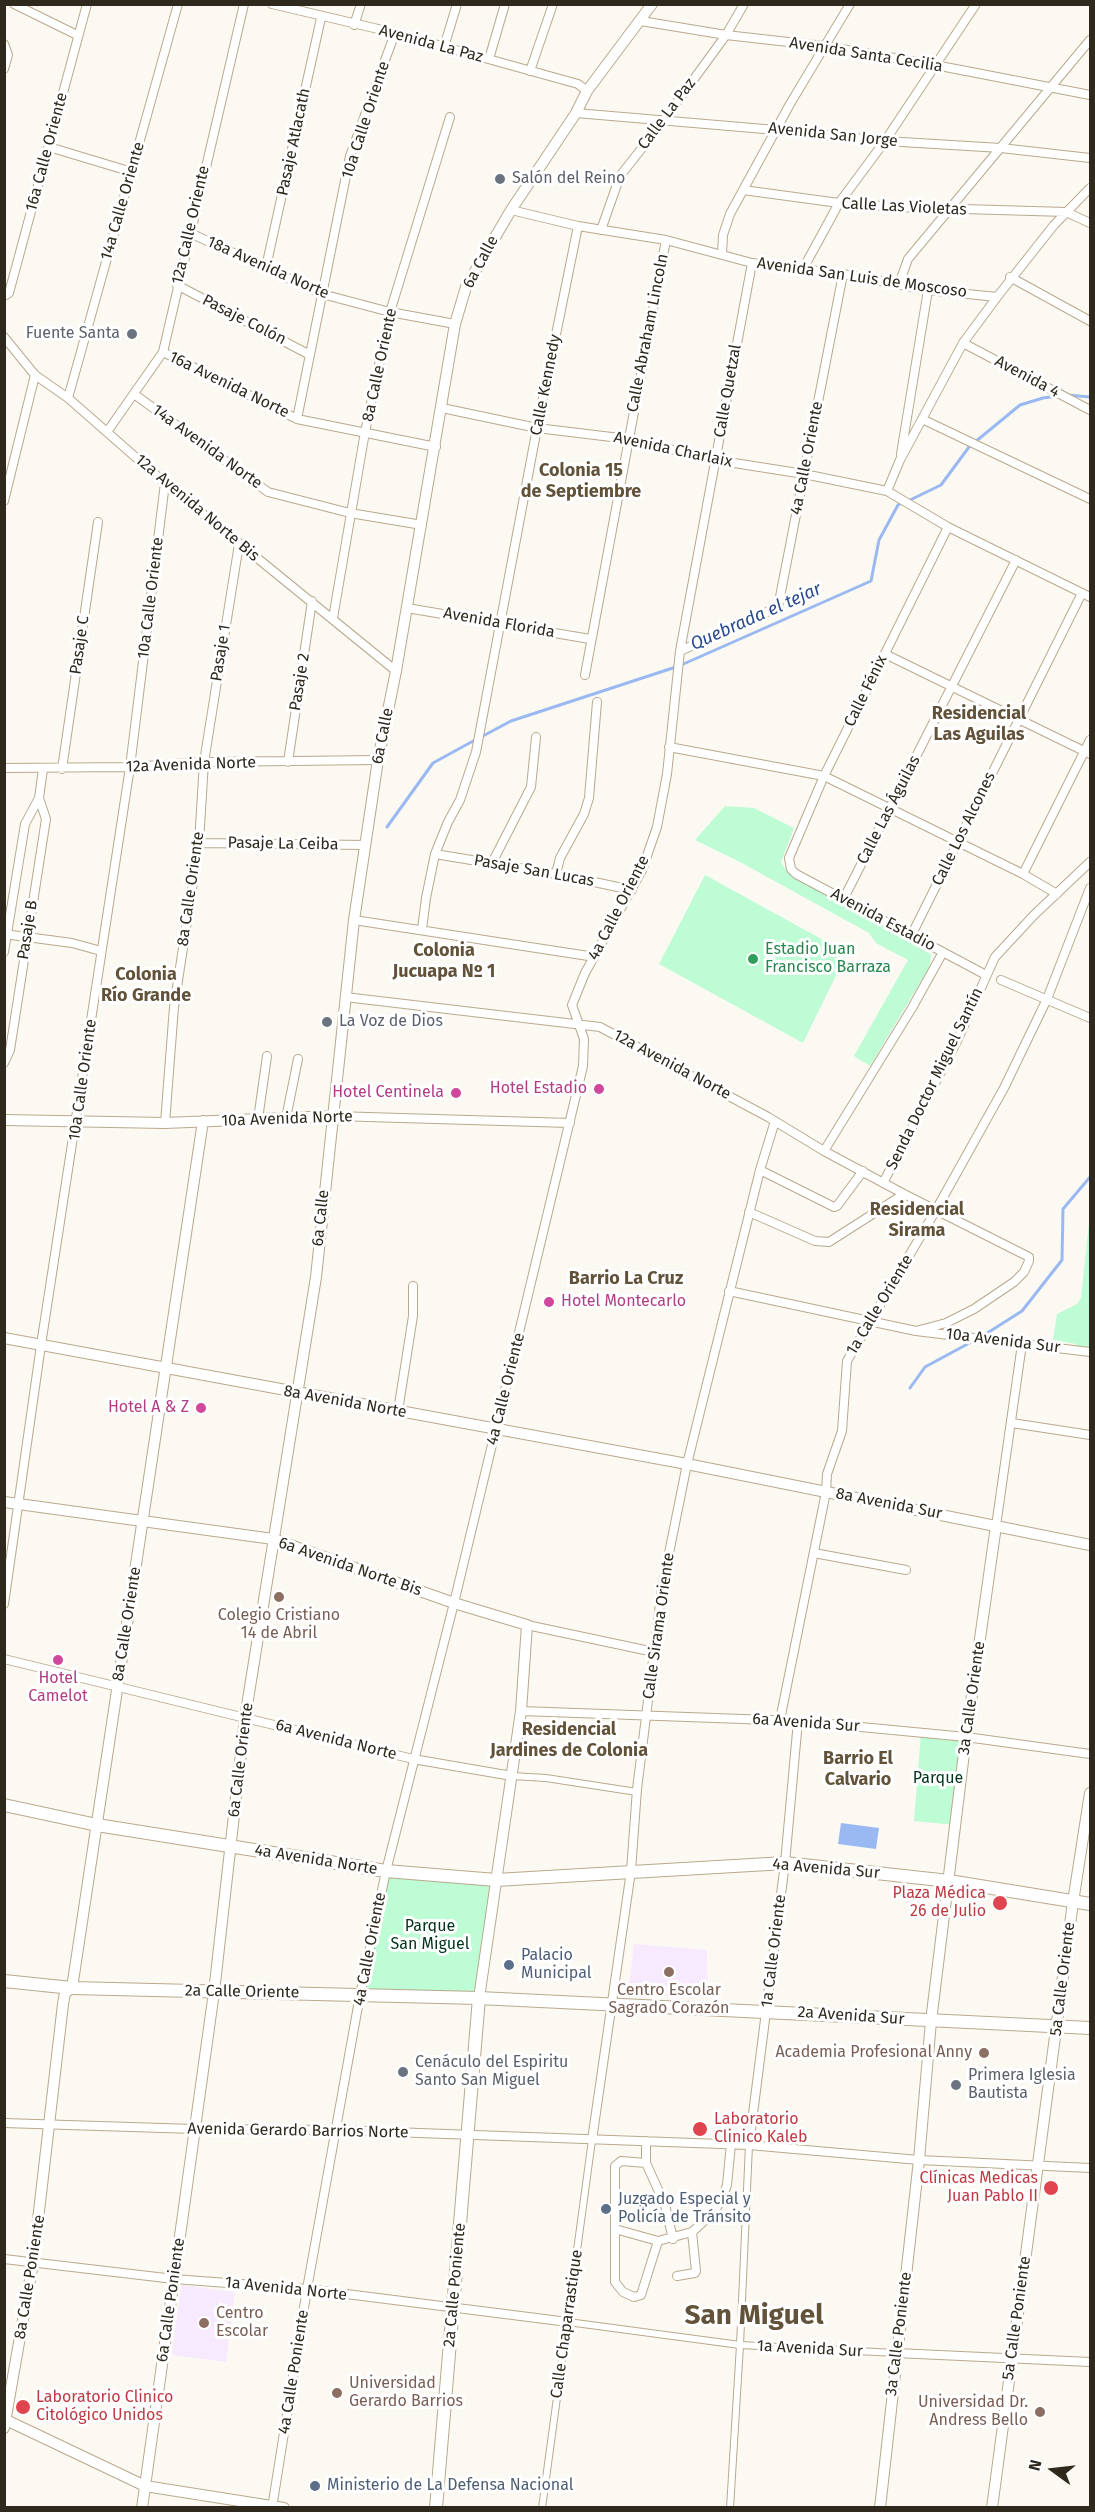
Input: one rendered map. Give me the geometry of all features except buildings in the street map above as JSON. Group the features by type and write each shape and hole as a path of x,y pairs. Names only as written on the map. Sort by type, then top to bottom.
{"main road":[{"name":"4a Avenida Norte","path":"4,1805 97,1825 386,1871 496,1880 631,1871"},
{"name":"4a Avenida Sur","path":"631,1871 785,1863 949,1881 1090,1904"},
{"name":"2a Calle Oriente","path":"4,1982 72,1988 479,1998 611,2006"},
{"path":"469,2135 479,1998"},
{"name":"2a Avenida Sur","path":"611,2006 767,2011 1090,2028"},
{"name":"2a Calle Poniente","path":"436,2508 469,2135"}],"street":[{"path":"14,4 77,35"},
{"name":"16a Calle Oriente","path":"4,297 9,293 87,4"},
{"name":"14a Calle Oriente","path":"68,398 178,4"},
{"name":"12a Calle Oriente","path":"107,432 163,352 188,232 244,4"},
{"name":"Avenida La Paz","path":"272,4 321,18 395,33 578,84 587,91"},
{"path":"354,25 361,4"},
{"path":"444,47 457,4"},
{"path":"489,59 506,4"},
{"path":"530,71 553,4"},
{"path":"576,113 587,91 652,4"},
{"name":"Calle La Paz","path":"601,230 620,176 726,35 744,4"},
{"path":"722,254 723,235 729,214 850,4"},
{"path":"803,269 839,203 885,141 976,4"},
{"name":"Pasaje Atlacath","path":"266,267 321,18"},
{"name":"Avenida Santa Cecilia","path":"641,21 726,35 824,46 1090,95"},
{"name":"10a Calle Oriente","path":"297,419 350,156 395,33"},
{"path":"899,284 908,259 1090,40"},
{"path":"4,44 8,55 4,69"},
{"name":"Avenida San Jorge","path":"576,113 885,141 1001,148 1090,158"},
{"name":"6a Calle","path":"296,1393 316,1277 323,1193 334,1116 354,920 378,760 423,525 456,324 466,287 511,210 576,113"},
{"name":"8a Calle Oriente","path":"333,618 365,432 390,312 450,117"},
{"path":"49,147 132,172"},
{"path":"997,297 1010,277 1066,212 1090,188"},
{"name":"Calle Las Violetas","path":"743,190 839,203 949,210 1066,212"},
{"name":"Avenida San Luis de Moscoso","path":"511,210 578,226 666,240 752,262 843,274 928,290 997,297"},
{"path":"1066,212 1090,223"},
{"name":"Calle Kennedy","path":"435,854 460,800 476,752 578,226"},
{"name":"18a Avenida Norte","path":"188,232 322,294 390,312 456,324"},
{"name":"Calle Abraham Lincoln","path":"585,675 666,240"},
{"name":"Calle Quetzal","path":"678,666 752,262"},
{"name":"4a Calle Oriente","path":"680,651 778,607 843,274"},
{"path":"1010,277 1090,321"},
{"name":"Pasaje Colón","path":"177,285 310,355"},
{"path":"900,460 928,290"},
{"name":"Avenida San Luis de Moscoso","path":"887,491 900,460 963,344 997,297"},
{"name":"12a Avenida Norte Bis","path":"4,338 34,375 68,398 165,483 396,671"},
{"name":"Avenida 4","path":"963,344 1090,410"},
{"name":"16a Avenida Norte","path":"163,352 297,419 436,447"},
{"path":"4,501 34,375"},
{"name":"14a Avenida Norte","path":"134,394 268,492 350,513 423,525"},
{"name":"Avenida Charlaix","path":"442,408 537,428 628,439 715,460 804,474 887,491 948,526 1090,597"},
{"path":"922,419 1090,499"},
{"name":"10a Calle Oriente","path":"4,1604 129,768 165,483"},
{"name":"Pasaje C","path":"62,769 98,522"},
{"name":"Calle Fénix","path":"789,858 824,776 948,526"},
{"name":"Pasaje 1","path":"204,762 239,544"},
{"name":"Calle Las Águilas","path":"843,900 1016,560"},
{"name":"Calle Los Alcones","path":"911,936 1082,592"},
{"name":"Pasaje 2","path":"288,762 312,602"},
{"name":"Avenida Florida","path":"407,608 590,639"},
{"path":"885,654 1088,753"},
{"name":"4a Calle Oriente","path":"337,2130 360,1995 386,1871 454,1603 583,1066 584,1039 572,1005 585,973 642,870 657,827 678,666"},
{"path":"556,874 560,858 584,814 589,798 597,702"},
{"path":"492,863 531,787 536,738"},
{"path":"1023,874 1088,753 1090,740"},
{"path":"669,747 824,776 1023,874 1057,894"},
{"name":"12a Avenida Norte","path":"4,768 129,768 204,762 378,760"},
{"name":"8a Calle Oriente","path":"165,1123 174,1008 199,843 204,762"},
{"path":"4,952 25,824 39,798 43,769"},
{"name":"Pasaje B","path":"4,1063 9,1050 46,819 39,798"},
{"name":"Pasaje La Ceiba","path":"199,843 366,845"},
{"path":"422,928 435,854"},
{"name":"Pasaje San Lucas","path":"435,854 556,874 632,890"},
{"name":"Avenida Estadio","path":"789,858 791,869 796,874 986,975"},
{"name":"Senda Doctor Miguel Santín","path":"883,1183 957,1041 995,957 1034,915 1090,862"},
{"name":"1a Calle Oriente","path":"780,1720 826,1492 827,1474 842,1431 846,1364 1004,1088 1047,999 1090,888"},
{"path":"354,920 422,928 595,957"},
{"path":"6,934 72,943 101,951"},
{"path":"824,1151 912,1008 943,952"},
{"path":"1001,980 1090,1018"},
{"name":"12a Avenida Norte","path":"345,997 600,1027 775,1121 883,1183 1026,1253 1029,1261 1024,1272 1014,1282 974,1309 946,1323 916,1331"},
{"path":"258,1119 267,1056"},
{"path":"286,1118 298,1059"},
{"name":"10a Avenida Norte","path":"4,1120 165,1123 334,1116 570,1123"},
{"name":"8a Calle Oriente","path":"51,2125 63,2004 65,1994 72,1988 203,1121"},
{"name":"Calle Sirama Oriente","path":"592,2140 631,1871 637,1792 662,1588 687,1464 749,1212 775,1121"},
{"path":"760,1170 834,1207 863,1172"},
{"path":"749,1212 815,1241 829,1242 904,1194"},
{"path":"398,1412 413,1316 413,1286"},
{"name":"10a Avenida Sur","path":"729,1291 916,1331 1090,1352"},
{"name":"8a Avenida Norte","path":"4,1338 687,1464"},
{"name":"3a Calle Oriente","path":"919,2160 931,2021 966,1737 1022,1344"},
{"name":"6a Calle Oriente","path":"194,2129 214,1992 245,1718 296,1393"},
{"path":"1012,1423 1090,1435"},
{"name":"8a Avenida Sur","path":"687,1464 1090,1545"},
{"name":"6a Avenida Norte Bis","path":"4,1502 273,1539 454,1603 527,1625 654,1652"},
{"path":"814,1553 906,1570"},
{"path":"479,1998 521,1711 527,1625"},
{"name":"6a Avenida Norte","path":"4,1659 413,1759 512,1776 546,1778 637,1792"},
{"name":"6a Avenida Sur","path":"521,1711 798,1721 966,1737 1090,1754"},
{"name":"1a Calle Oriente","path":"749,2145 785,1863 798,1721"},
{"name":"5a Calle Oriente","path":"1039,2165 1073,1902 1090,1793"},
{"name":"Avenida Gerardo Barrios Norte","path":"4,2123 194,2129 337,2130 731,2144 919,2160 1090,2168"},
{"name":"8a Calle Poniente","path":"5,2423 33,2263 51,2125"},
{"name":"6a Calle Poniente","path":"142,2508 194,2129"},
{"name":"4a Calle Poniente","path":"272,2507 307,2289 337,2130"},
{"name":"Calle Chaparrastique","path":"542,2508 592,2140"},
{"path":"646,2141 646,2163 665,2205 673,2239"},
{"path":"615,2229 658,2241 673,2239 692,2232 714,2212 722,2199 727,2185 731,2144"},
{"path":"729,2508 740,2345 749,2145"},
{"name":"3a Calle Poniente","path":"880,2508 919,2160"},
{"path":"646,2163 621,2161 615,2166 615,2282 623,2292 634,2296 641,2295 658,2241"},
{"name":"5a Calle Poniente","path":"992,2508 1039,2165"},
{"path":"676,2276 696,2271 692,2232"},
{"name":"1a Avenida Norte","path":"4,2259 174,2279 307,2289 568,2322"},
{"name":"1a Avenida Sur","path":"568,2322 740,2345 1090,2362"},
{"path":"5,2423 145,2486 284,2508"}],"shaded area":[{"name":"Centro Escolar Sagrado Corazón","path":"634,1944 707,1950 708,1997 628,1995"},
{"name":"Centro Escolar","path":"181,2285 235,2292 226,2362 172,2355"}],"green space":[{"path":"725,806 754,808 794,828 781,862 787,872 931,954 930,966 870,1066 854,1056 908,960 876,943 869,933 740,862 695,840"},
{"name":"Estadio Juan Francisco Barraza","path":"705,875 847,953 803,1043 659,964"},
{"path":"1090,1214 1090,1352 1076,1350 1076,1344 1053,1340 1057,1314 1077,1304 1081,1298"},
{"name":"Parque","path":"921,1733 962,1737 955,1825 914,1821"},
{"name":"Parque San Miguel","path":"386,1871 496,1880 479,1998 360,1995"}],"water":[{"path":"841,1823 879,1828 876,1849 838,1844"}],"waterway":[{"name":"Quebrada el tejar","path":"1067,395 1090,397"},
{"name":"Quebrada el tejar","path":"908,501 941,485 969,447 1020,405 1058,396"},
{"name":"Quebrada el tejar","path":"481,737 511,721 679,666 871,581 879,540 898,505 902,503"},
{"name":"Quebrada el tejar","path":"387,827 433,763 475,740"},
{"path":"981,1337 1022,1311 1062,1260 1063,1209 1090,1177"},
{"path":"910,1388 925,1367 975,1340"}],"place":[{"name":"Salón del Reino","path":"500,179"},
{"name":"Fuente Santa","path":"132,334"},
{"name":"Estadio Juan Francisco Barraza","path":"753,959"},
{"name":"La Voz de Dios","path":"327,1022"},
{"name":"Hotel Estadio","path":"599,1089"},
{"name":"Hotel Centinela","path":"456,1093"},
{"name":"Hotel Montecarlo","path":"549,1302"},
{"name":"Hotel A & Z","path":"201,1408"},
{"name":"Colegio Cristiano 14 de Abril","path":"279,1597"},
{"name":"Hotel Camelot","path":"58,1660"},
{"name":"Plaza Médica 26 de Julio","path":"1000,1903"},
{"name":"Palacio Municipal","path":"509,1965"},
{"name":"Centro Escolar Sagrado Corazón","path":"669,1972"},
{"name":"Academia Profesional Anny","path":"984,2053"},
{"name":"Cenáculo del Espiritu Santo San Miguel","path":"403,2072"},
{"name":"Primera Iglesia Bautista","path":"956,2085"},
{"name":"Laboratorio Clinico Kaleb","path":"700,2129"},
{"name":"Clínicas Medicas Juan Pablo II","path":"1051,2188"},
{"name":"Juzgado Especial y Policía de Tránsito","path":"606,2209"},
{"name":"Centro Escolar","path":"204,2323"},
{"name":"Universidad Gerardo Barrios","path":"337,2393"},
{"name":"Laboratorio Clinico Citológico Unidos","path":"23,2407"},
{"name":"Universidad Dr. Andress Bello","path":"1040,2412"},
{"name":"Ministerio de La Defensa Nacional","path":"315,2486"}],"district":[{"name":"Colonia 15 de Septiembre","path":"581,481"},
{"name":"Residencial Las Aguilas","path":"979,724"},
{"name":"Colonia Jucuapa Nº 1","path":"444,961"},
{"name":"Colonia Río Grande","path":"146,985"},
{"name":"Residencial Sirama","path":"917,1220"},
{"name":"Barrio La Cruz","path":"626,1279"},
{"name":"Residencial Jardines de Colonia","path":"569,1740"},
{"name":"Barrio El Calvario","path":"858,1769"},
{"name":"San Miguel","path":"754,2316"}]}
